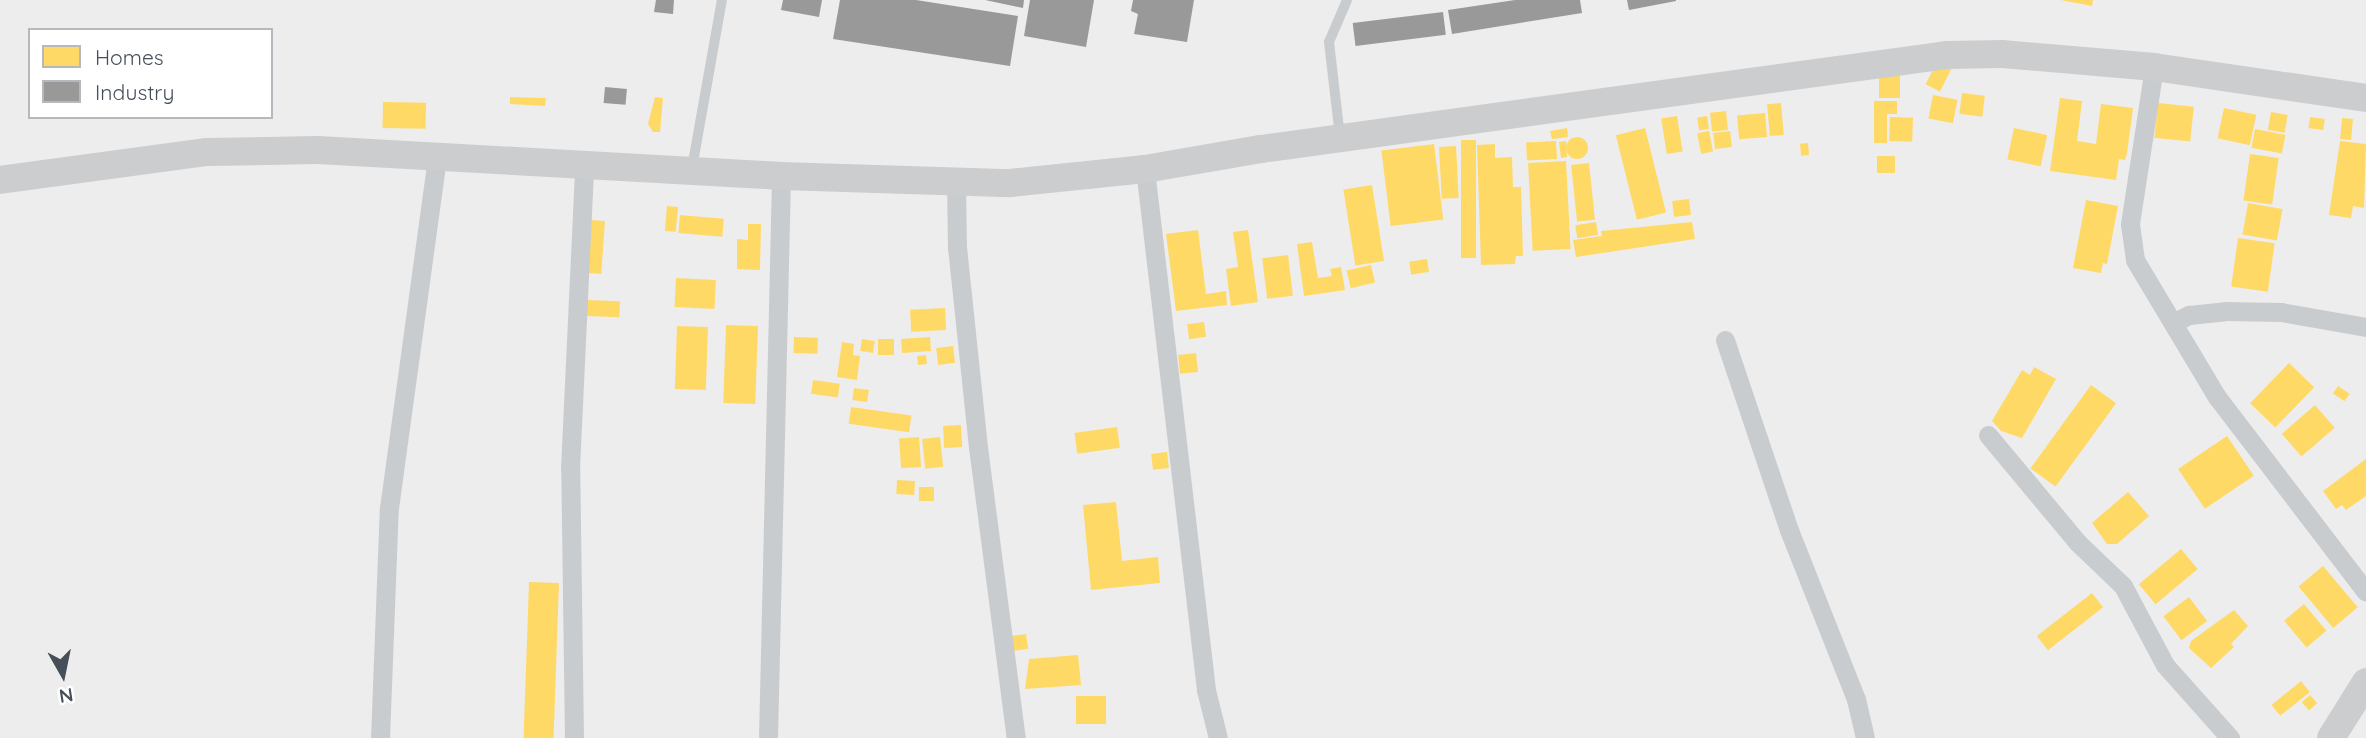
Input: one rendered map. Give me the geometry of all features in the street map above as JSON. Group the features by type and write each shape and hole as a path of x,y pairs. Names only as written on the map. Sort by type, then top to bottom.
{"street":[{"path":"0,180 207,152 318,150 584,167 956,184 1145,169 1340,138 1947,55 2003,54 2154,67 2366,98"},
{"path":"2154,67 2130,224 2135,260 2217,397 2366,592"},
{"path":"380,738 389,508 437,156"},
{"path":"574,738 570,468 584,167"},
{"path":"1145,169 1206,690 1218,738"},
{"path":"768,738 781,176"},
{"path":"956,184 957,247 978,447 1016,738"},
{"path":"2173,323 2189,315 2267,312 2366,327"},
{"path":"1726,340 1789,530 1856,699 1865,738"},
{"path":"1988,435 2068,532 2123,586 2165,665 2230,738"},
{"path":"2331,738 2361,700"}],"lane":[{"path":"692,170 722,0"},
{"path":"1340,138 1329,42 1347,0"}],"building: Homes":[{"path":"2061,0 2093,0 2092,6"},
{"path":"1937,62 1951,69 1940,92 1926,84"},
{"path":"1879,74 1900,74 1900,98 1879,98"},
{"path":"1962,93 1985,96 1982,117 1959,114"},
{"path":"1933,95 1958,100 1953,123 1928,119"},
{"path":"510,97 546,98 545,106 510,104"},
{"path":"655,97 663,98 660,132 653,132 648,124"},
{"path":"2060,98 2082,101 2077,141 2096,144 2101,104 2133,108 2127,153 2125,160 2119,159 2116,180 2050,171"},
{"path":"1874,101 1897,101 1897,114 1887,114 1887,143 1874,143"},
{"path":"383,102 426,103 426,129 383,128"},
{"path":"1781,103 1784,135 1770,136 1767,104"},
{"path":"2158,103 2194,107 2190,142 2154,138"},
{"path":"2224,108 2256,115 2250,145 2218,138"},
{"path":"1726,111 1728,130 1712,132 1710,113"},
{"path":"2271,112 2288,115 2285,133 2268,130"},
{"path":"1765,113 1767,137 1739,139 1737,115"},
{"path":"1677,116 1683,152 1667,154 1661,119"},
{"path":"1707,116 1709,129 1699,130 1697,118"},
{"path":"1890,117 1913,118 1912,142 1889,141"},
{"path":"2310,117 2325,119 2323,130 2308,128"},
{"path":"2342,118 2353,119 2351,140 2340,139"},
{"path":"1567,128 1568,137 1552,139 1550,131"},
{"path":"1645,128 1666,212 1637,220 1616,135"},
{"path":"2014,128 2047,135 2041,166 2007,159"},
{"path":"2255,129 2285,135 2282,154 2251,148"},
{"path":"1709,131 1713,152 1701,154 1697,133"},
{"path":"1730,131 1732,147 1715,149 1713,133"},
{"path":"1577,137 1587,144 1588,148 1581,158 1577,159 1567,152 1566,148 1573,138"},
{"path":"1461,140 1476,140 1476,258 1461,258"},
{"path":"1556,141 1557,159 1527,161 1526,143"},
{"path":"1566,141 1567,157 1561,158 1559,142"},
{"path":"2340,141 2366,144 2364,208 2353,206 2351,218 2329,215"},
{"path":"1808,143 1809,155 1801,156 1800,144"},
{"path":"1434,144 1443,219 1391,226 1381,150"},
{"path":"1495,144 1495,158 1512,157 1513,187 1521,187 1523,256 1516,256 1515,264 1481,265 1477,145"},
{"path":"1456,146 1459,198 1442,199 1439,147"},
{"path":"2250,154 2279,158 2272,205 2243,201"},
{"path":"1877,156 1895,156 1895,173 1877,173"},
{"path":"1566,161 1571,249 1533,251 1528,163"},
{"path":"1589,163 1595,220 1577,222 1571,165"},
{"path":"1372,185 1384,261 1355,266 1343,190"},
{"path":"1689,199 1691,215 1674,217 1672,201"},
{"path":"2086,200 2118,206 2107,264 2103,263 2101,273 2073,268"},
{"path":"2248,203 2282,209 2277,241 2242,235"},
{"path":"667,206 678,207 676,232 665,231"},
{"path":"680,215 724,219 722,237 678,233"},
{"path":"590,220 605,221 601,274 586,273"},
{"path":"1596,222 1598,235 1577,238 1575,225"},
{"path":"1692,222 1695,239 1576,257 1573,240 1602,236 1601,231"},
{"path":"748,224 761,224 760,270 737,269 737,239 748,240"},
{"path":"1198,230 1206,294 1226,291 1227,305 1176,311 1166,234"},
{"path":"1248,230 1258,302 1231,306 1226,269 1238,267 1233,232"},
{"path":"2238,238 2275,243 2268,292 2231,287"},
{"path":"1312,242 1318,278 1332,276 1330,269 1341,267 1345,290 1304,296 1297,244"},
{"path":"1288,255 1293,296 1267,299 1262,258"},
{"path":"1427,259 1429,272 1411,275 1409,262"},
{"path":"1371,265 1375,283 1351,288 1347,271"},
{"path":"676,278 716,280 714,309 674,307"},
{"path":"587,300 620,301 619,317 586,316"},
{"path":"945,308 946,330 911,332 910,310"},
{"path":"1204,322 1206,337 1189,339 1187,324"},
{"path":"726,325 758,326 755,404 723,403"},
{"path":"677,326 708,327 706,390 675,389"},
{"path":"794,337 818,338 817,354 793,353"},
{"path":"930,337 931,351 902,353 901,339"},
{"path":"862,339 875,341 873,353 860,351"},
{"path":"878,339 894,339 894,355 878,355"},
{"path":"842,342 854,344 853,355 860,356 857,380 837,377"},
{"path":"953,346 955,363 938,365 936,348"},
{"path":"1196,353 1198,372 1180,374 1178,355"},
{"path":"926,355 927,364 918,365 917,356"},
{"path":"2289,363 2314,387 2275,428 2250,403"},
{"path":"2034,367 2056,379 2022,438 2001,431 1992,421 2022,370 2030,375"},
{"path":"813,380 840,384 838,398 811,394"},
{"path":"2091,385 2116,403 2056,487 2030,468"},
{"path":"2338,386 2350,394 2345,401 2333,393"},
{"path":"854,388 869,390 867,402 852,400"},
{"path":"2315,405 2335,428 2301,457 2282,434"},
{"path":"851,407 911,415 909,432 849,424"},
{"path":"961,425 962,447 944,448 943,426"},
{"path":"1117,427 1120,448 1077,454 1074,433"},
{"path":"2227,436 2254,476 2205,509 2178,469"},
{"path":"919,437 921,467 901,468 899,438"},
{"path":"940,437 943,467 925,469 922,439"},
{"path":"1167,452 1169,468 1153,470 1151,454"},
{"path":"2366,459 2366,496 2346,510 2342,505 2336,509 2323,491"},
{"path":"897,480 915,481 914,495 896,494"},
{"path":"919,487 934,487 934,501 919,501"},
{"path":"2128,492 2149,516 2117,544 2107,544 2092,523"},
{"path":"1116,502 1122,561 1158,557 1160,583 1091,590 1083,505"},
{"path":"2181,549 2198,569 2156,604 2139,584"},
{"path":"2323,566 2358,607 2333,628 2298,587"},
{"path":"529,582 559,583 554,738 524,738"},
{"path":"2092,593 2103,607 2048,650 2037,636"},
{"path":"2189,597 2207,621 2181,640 2163,616"},
{"path":"2304,604 2326,631 2307,648 2284,621"},
{"path":"2234,610 2248,626 2231,644 2234,647 2211,668 2189,648 2191,641"},
{"path":"1026,634 1028,649 1011,651 1009,636"},
{"path":"1078,655 1081,685 1025,689 1029,659"},
{"path":"2301,681 2310,692 2280,716 2271,705"},
{"path":"2310,695 2317,703 2309,711 2302,702"},
{"path":"1076,696 1106,696 1106,724 1076,724"}],"building: Industry":[{"path":"656,0 674,0 673,14 654,12"},
{"path":"783,0 822,0 819,17 781,10"},
{"path":"840,0 916,0 1018,16 1010,66 833,39"},
{"path":"985,0 1024,0 1023,8"},
{"path":"1030,0 1094,0 1086,47 1024,36"},
{"path":"1133,0 1194,0 1187,42 1134,34 1138,14 1131,11"},
{"path":"1515,0 1580,0 1582,13 1452,34 1448,10"},
{"path":"1627,0 1676,0 1676,1 1629,10"},
{"path":"1443,12 1446,35 1355,46 1353,23"},
{"path":"605,87 627,89 626,105 604,103"}]}
